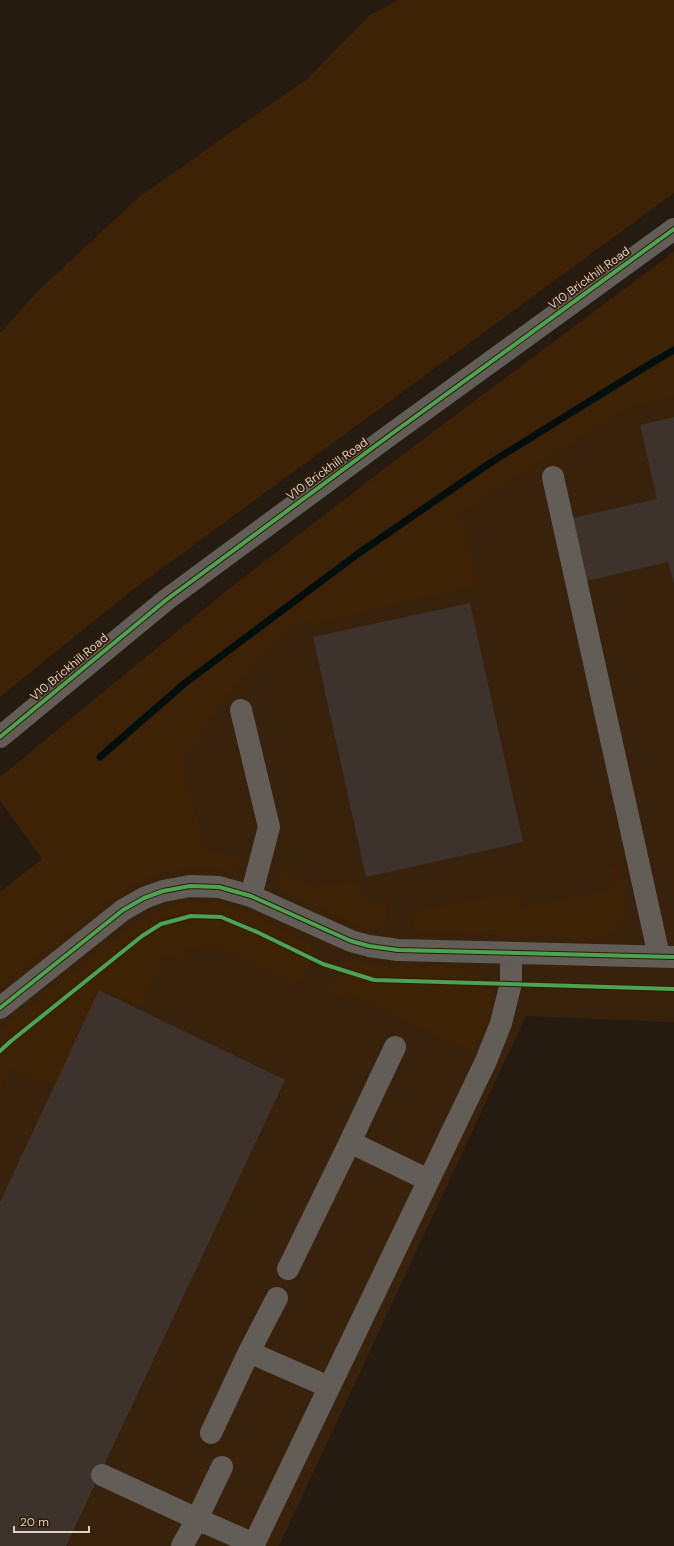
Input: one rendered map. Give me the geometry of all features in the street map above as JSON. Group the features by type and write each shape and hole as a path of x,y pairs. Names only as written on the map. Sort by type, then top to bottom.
{"street":[{"name":"V10 Brickhill Road","path":"0,737 166,600 674,229"},
{"path":"0,1008 123,910 144,898 164,891 190,886 219,886 251,896 337,936 369,946 398,950 667,957 553,477"},
{"path":"241,710 269,827 251,896"},
{"path":"102,1475 253,1545 486,1061 501,1023 510,983 511,953"},
{"path":"288,1269 396,1047"},
{"path":"350,1142 428,1180"},
{"path":"211,1433 249,1352 277,1298"},
{"path":"249,1352 329,1388"},
{"path":"182,1546 222,1467"}],"shaded area":[{"path":"398,0 674,0 674,193 131,591 0,697 0,333 40,289 139,197 307,79 370,15"},
{"path":"674,252 674,1022 526,1016 279,1546 0,1546 0,892 42,859 0,800 0,777 230,588 393,462"},
{"path":"674,252 674,397 631,407 460,513 478,585 310,625 307,618 265,651 219,707 182,762 206,850 240,855 235,872 203,868 165,872 126,889 0,987 0,892 42,859 0,800 0,777 230,588 393,462"},
{"path":"619,865 627,905 624,918 614,931 606,937 592,939 418,932 413,928 413,913 428,908 519,892 522,907 614,889 610,866"},
{"path":"282,870 315,886 356,881 368,901 387,902 388,917 381,928 368,931 281,891 279,883"},
{"path":"216,902 252,913 307,941 315,950 297,987 215,946 187,949 180,962 165,955 140,1006 99,990 54,1087 10,1069 0,1093 0,1032 6,1025 113,940 147,915 180,903"},
{"path":"348,959 373,964 460,968 478,975 489,988 492,1002 488,1022 475,1054 352,995 344,998 329,992 342,964"}],"building":[{"path":"674,417 674,584 668,562 582,582 568,519 657,499 640,425"},
{"path":"470,603 523,842 366,877 313,637"},
{"path":"99,990 285,1080 66,1546 0,1546 0,1202"}],"waterway":[{"path":"100,757 185,683 359,553 490,463 674,350"}],"cycle path":[{"path":"0,737 166,600 674,229"},
{"path":"0,1008 123,910 144,898 163,891 190,886 219,887 251,896 351,941 369,946 398,950 674,957"},
{"path":"0,1051 142,936 161,924 191,916 221,917 257,932 323,964 374,980 674,989"}]}
